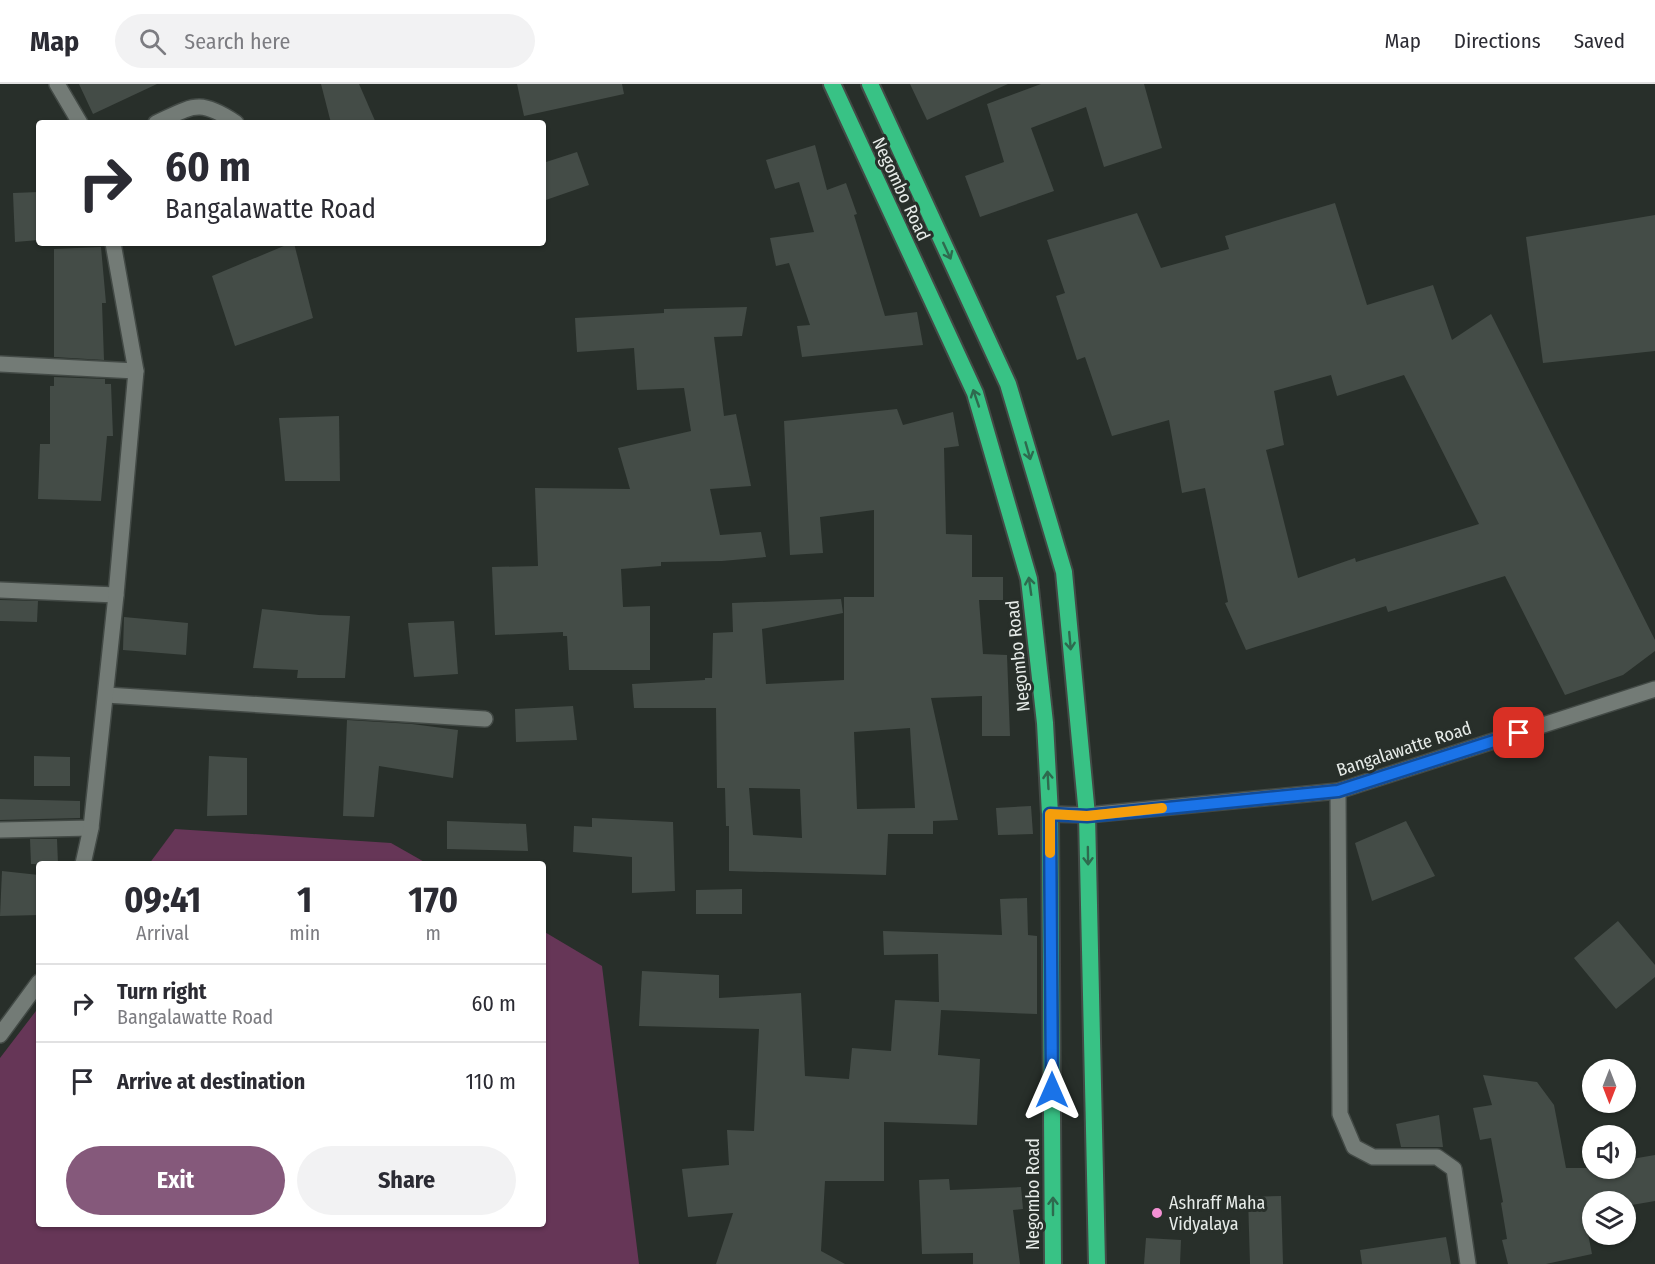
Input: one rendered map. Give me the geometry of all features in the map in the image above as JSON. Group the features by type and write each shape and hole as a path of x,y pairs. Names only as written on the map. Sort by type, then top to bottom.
{"highway":[{"name":"Negombo Road","path":"832,84 975,393 1029,579 1045,723 1050,814 1053,1264"},
{"name":"Negombo Road","path":"870,84 1008,384 1064,572 1087,816 1097,1264"}],"street":[{"path":"57,84 78,120"},
{"path":"162,120 194,105 210,107 231,120"},
{"path":"83,861 91,828 106,695 136,371 114,246"},
{"path":"0,364 136,371"},
{"path":"0,590 116,595"},
{"name":"Bangalawatte Road","path":"1050,814 1087,816 1338,791 1655,689"},
{"path":"106,695 484,719"},
{"path":"1338,791 1340,1114 1354,1146 1373,1156 1437,1156 1454,1168 1468,1264"},
{"path":"0,830 91,828"},
{"path":"0,1035 36,986"}],"shaded area":[{"path":"175,829 391,843 423,861 151,861"},
{"path":"546,933 602,966 639,1264 0,1264 0,1058 36,1011 36,1227 546,1227"}],"building":[{"path":"79,84 157,84 93,114"},
{"path":"321,84 359,84 375,120 330,120"},
{"path":"517,84 622,84 624,94 524,116"},
{"path":"910,84 1008,84 927,120"},
{"path":"1041,84 1144,84 1162,148 1104,167 1086,107 1031,128 1054,191 980,217 965,176 1004,162 987,104"},
{"path":"815,145 827,190 846,183 857,214 854,215 885,316 917,312 923,345 802,357 797,326 810,325 789,263 776,266 770,238 814,232 799,182 775,189 766,160"},
{"path":"577,152 589,185 546,200 546,162"},
{"path":"36,192 36,240 15,242 13,193"},
{"path":"1335,203 1367,305 1433,285 1452,340 1491,314 1655,640 1655,651 1623,675 1565,695 1505,576 1388,612 1386,606 1246,650 1225,603 1228,602 1205,488 1182,493 1169,420 1112,436 1085,357 1077,360 1056,296 1065,293 1047,240 1137,213 1161,268 1229,249 1225,236","holes":["1331,375 1337,396 1404,375 1479,524 1356,562 1355,558 1298,578 1266,450 1284,445 1274,391"]},
{"path":"1655,215 1655,351 1543,363 1526,237"},
{"path":"284,246 295,246 313,318 235,346 212,276"},
{"path":"101,247 106,303 102,303 104,360 54,357 54,249"},
{"path":"747,307 742,336 714,337 724,416 736,414 751,486 710,489 720,535 761,532 766,557 722,561 661,562 661,566 621,569 623,607 650,606 650,670 569,670 567,636 563,636 563,632 495,635 492,567 538,566 535,488 630,489 618,448 691,431 684,388 637,390 634,348 577,352 575,318 664,313 664,309"},
{"path":"54,377 105,379 105,384 111,384 113,436 107,436 101,501 38,499 40,444 50,444 50,386 54,386"},
{"path":"897,409 903,425 953,412 959,446 944,448 946,534 972,535 972,577 1003,577 1003,600 979,600 983,654 1007,655 1010,736 982,736 982,696 931,698 958,820 933,821 933,834 888,834 886,875 729,871 729,826 726,826 725,788 717,788 716,708 634,708 632,684 712,678 713,633 733,632 732,603 841,599 843,613 762,629 766,684 844,680 844,597 874,597 874,510 820,517 823,553 790,555 784,421","holes":["910,728 915,808 857,809 854,732","749,788 800,789 802,838 753,835"]},
{"path":"339,416 340,481 285,481 279,418"},
{"path":"0,600 38,601 37,622 0,621"},
{"path":"262,609 350,616 345,678 297,678 298,670 253,668"},
{"path":"124,617 188,623 186,655 123,650"},
{"path":"454,621 458,674 414,677 408,623"},
{"path":"573,706 577,740 516,742 515,709"},
{"path":"347,720 412,724 458,730 453,778 379,766 374,817 343,816"},
{"path":"34,756 70,757 70,786 34,786"},
{"path":"209,756 247,758 247,815 207,816"},
{"path":"0,799 80,801 80,818 0,820"},
{"path":"1031,806 1033,834 998,835 996,808"},
{"path":"592,818 673,822 675,891 632,893 632,857 573,852 574,826 592,827"},
{"path":"447,821 526,824 528,851 447,849"},
{"path":"1406,821 1435,876 1372,901 1355,843"},
{"path":"30,839 57,839 58,861 36,861 36,864 31,864"},
{"path":"2,871 36,875 36,915 0,916"},
{"path":"742,889 742,914 696,914 696,890"},
{"path":"1027,898 1028,935 1037,936 1037,1014 941,1010 938,1055 980,1059 977,1125 884,1122 884,1181 825,1181 821,1251 845,1264 716,1264 733,1213 688,1217 682,1169 729,1165 727,1130 754,1131 759,1029 639,1026 642,971 719,975 719,998 801,993 805,1076 849,1079 852,1048 891,1051 895,1000 939,1002 938,954 884,955 883,931 1002,935 1000,899"},
{"path":"1618,921 1655,965 1655,977 1616,1009 1574,958"},
{"path":"1483,1075 1537,1082 1554,1105 1566,1168 1582,1168 1582,1179 1636,1179 1636,1158 1655,1155 1655,1201 1636,1204 1636,1191 1582,1191 1582,1245 1590,1245 1592,1254 1546,1264 1508,1264 1502,1240 1507,1239 1501,1203 1503,1202 1491,1138 1480,1140 1473,1108 1492,1105"},
{"path":"1439,1115 1443,1147 1401,1147 1396,1124"},
{"path":"949,1179 950,1190 1021,1187 1023,1209 1013,1210 1020,1264 973,1264 973,1253 922,1254 919,1180"},
{"path":"1281,1196 1283,1264 1250,1264 1248,1197"},
{"path":"1446,1237 1451,1264 1362,1264 1360,1250"},
{"path":"1146,1238 1181,1240 1180,1264 1144,1264"}],"slow traffic":[{"path":"1050,853 1050,814 1087,816 1162,808"}],"place":[{"name":"Ashraff Maha Vidyalaya","path":"1157,1213"}],"route":[{"path":"1052,1090 1050,814 1087,816 1338,791 1519,733"}]}
